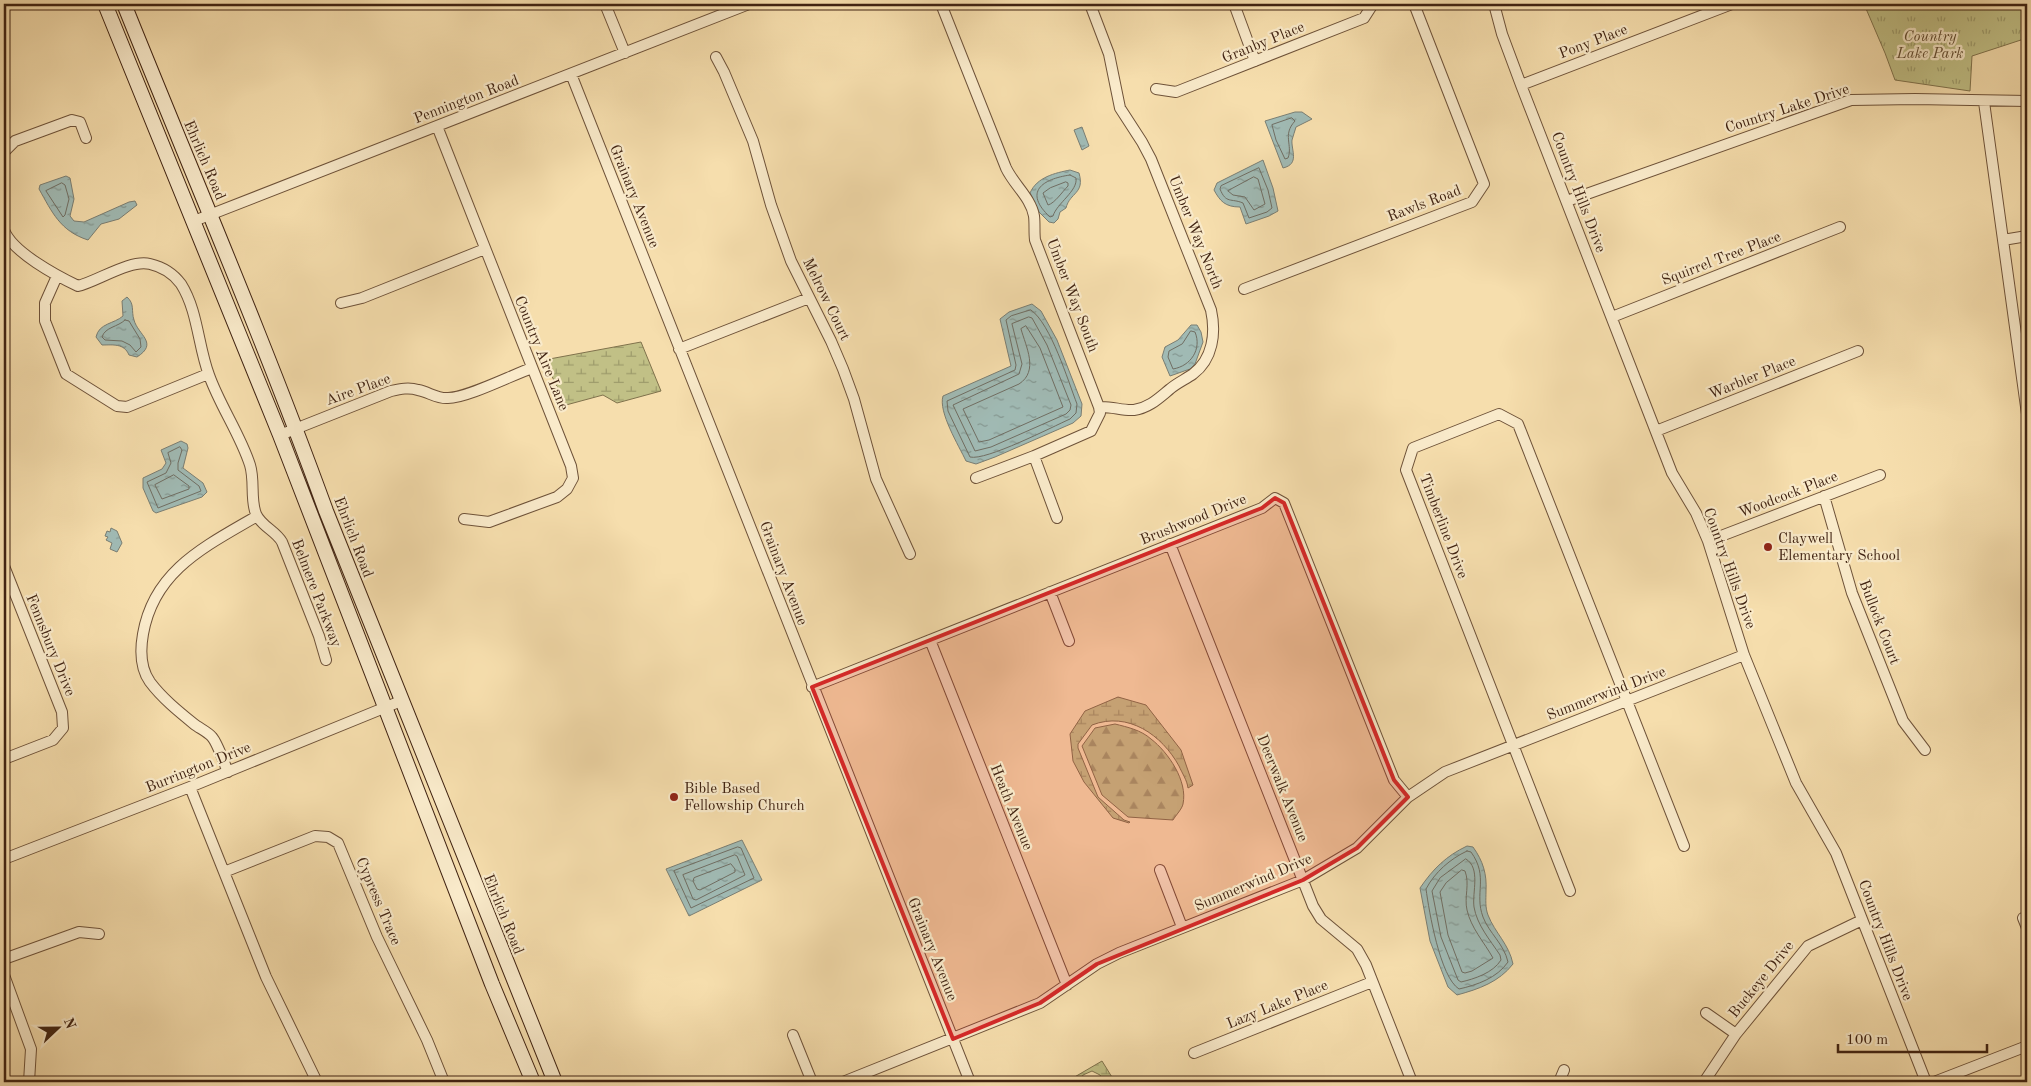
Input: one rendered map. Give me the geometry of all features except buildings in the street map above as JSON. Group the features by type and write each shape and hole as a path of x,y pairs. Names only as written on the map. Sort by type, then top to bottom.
{"main road":[{"path":"105,4 280,435 492,984 533,1082"},
{"name":"Ehrlich Road","path":"124,4 211,214 296,428 326,512 555,1082"}],"street":[{"path":"605,4 625,53"},
{"name":"Pennington Road","path":"194,221 749,4"},
{"name":"Umber Way South","path":"941,4 1006,168 1031,206 1034,216 1035,240 1099,407"},
{"name":"Umber Way North","path":"1090,4 1109,54 1120,108 1151,159 1211,310 1214,324 1213,338 1203,364 1194,373 1172,387 1156,401 1146,407 1134,410 1111,406 1099,407"},
{"path":"1234,4 1255,61"},
{"name":"Granby Place","path":"1156,88 1176,92 1364,18 1373,4"},
{"name":"Rawls Road","path":"1244,289 1472,202 1484,184 1414,4"},
{"name":"Country Hills Drive","path":"1494,4 1502,34 1521,85 1672,473 1696,513 1708,541 1744,655 1796,783 1836,853 1926,1082"},
{"name":"Pony Place","path":"1521,85 1732,4"},
{"name":"Melrow Court","path":"716,57 745,121 778,227 791,261 843,369 854,399 876,479 910,554"},
{"name":"Grainary Avenue","path":"571,74 812,687 970,1082"},
{"name":"Country Lake Drive","path":"1566,201 1851,100 2027,101"},
{"path":"1984,102 2003,240 2024,363 2027,414"},
{"path":"4,152 15,141 72,120 80,122 86,138"},
{"name":"Country Aire Lane","path":"437,126 571,466 573,478 567,489 557,497 489,522 464,518"},
{"name":"Squirrel Tree Place","path":"1612,317 1840,227"},
{"path":"4,230 12,245 57,276 78,286 133,264 148,263 173,274 182,285 192,310 201,354 208,374 250,466 253,484 253,503 257,516 196,552 168,579 157,593 144,625 141,647 142,663 149,680 167,700 213,738 228,772"},
{"path":"2003,240 2027,236"},
{"path":"341,304 362,298 485,249"},
{"path":"57,276 45,303 45,321 66,374 84,387 117,406 127,407 208,374"},
{"path":"679,349 809,298"},
{"name":"Warbler Place","path":"1656,431 1858,351"},
{"name":"Aire Place","path":"280,435 392,391 406,388 448,398 464,395 532,368"},
{"path":"976,478 1034,456 1091,431 1100,413 1099,407"},
{"name":"Timberline Drive","path":"1570,891 1406,470 1413,448 1499,414 1518,424 1684,846"},
{"path":"1034,456 1057,518"},
{"name":"Woodcock Place","path":"1708,541 1880,475"},
{"name":"Bullock Court","path":"1824,496 1852,593 1902,721 1925,750"},
{"name":"Brushwood Drive","path":"812,687 1262,508 1275,498 1284,502 1394,780 1408,797"},
{"name":"Belmere Parkway","path":"257,516 278,535 282,542 319,636 326,660"},
{"name":"Deerwalk Avenue","path":"1170,544 1313,906 1321,919 1358,949 1412,1082"},
{"name":"Fennsbury Drive","path":"4,566 62,712 63,728 53,740 4,759"},
{"path":"1050,592 1069,641"},
{"name":"Heath Avenue","path":"930,640 1067,985"},
{"name":"Summerwind Drive","path":"843,1082 1040,1004 1097,964 1118,953 1303,880 1357,848 1408,797 1445,772 1744,655"},
{"name":"Burrington Drive","path":"4,859 228,772 401,701"},
{"path":"190,787 266,978 317,1082"},
{"name":"Cypress Trace","path":"224,872 315,836 328,836 338,843 377,937 427,1040 444,1082"},
{"path":"1160,870 1182,928"},
{"path":"2023,918 2027,928"},
{"name":"Buckeye Drive","path":"1704,1082 1736,1034 1808,946 1862,920"},
{"path":"4,959 78,932 99,934"},
{"path":"4,975 31,1049 29,1082"},
{"name":"Lazy Lake Place","path":"1194,1053 1372,982"},
{"path":"1706,1013 1736,1034"},
{"path":"793,1035 812,1082"},
{"path":"1934,1082 2027,1046"},
{"path":"1559,1082 1564,1070"}],"highlighted area":[{"path":"1275,498 1284,503 1394,780 1408,797 1357,848 1303,880 1097,964 1040,1003 953,1039 812,687 1262,508"}],"green space":[{"name":"Country Lake Park","path":"1864,4 2027,4 2027,38 1972,56 1970,91 1895,80"},
{"path":"641,342 661,391 617,403 603,395 566,405 544,360"},
{"path":"1118,697 1146,705 1181,750 1193,785 1188,788 1187,782 1172,755 1143,729 1118,721 1105,721 1092,725 1078,744 1078,748 1098,797 1129,823 1113,818 1084,782 1073,761 1070,734 1085,711"},
{"path":"1115,724 1143,733 1164,751 1170,759 1180,777 1184,795 1182,806 1173,820 1128,817 1102,795 1082,746 1095,728"},
{"path":"1102,1061 1115,1082 1104,1082 1100,1075 1092,1071 1083,1075 1079,1082 1066,1082"}],"water":[{"path":"1295,112 1302,112 1312,119 1296,127 1292,140 1293,160 1288,166 1283,168 1265,121"},
{"path":"1082,127 1089,146 1082,150 1074,130"},
{"path":"1263,160 1273,188 1278,211 1246,224 1240,207 1224,203 1214,190 1217,183"},
{"path":"1070,170 1079,173 1079,189 1066,208 1060,212 1058,219 1054,223 1049,222 1039,212 1030,193 1042,179"},
{"path":"66,176 70,178 74,199 70,216 74,221 84,222 129,202 135,201 137,205 119,219 101,224 88,240 78,236 58,220 39,189 40,185"},
{"path":"127,297 132,305 136,325 147,343 143,352 137,357 129,355 124,348 114,345 102,345 96,337 103,326 123,316 122,301"},
{"path":"1032,304 1041,311 1057,340 1082,404 1081,416 1073,423 995,457 976,464 966,461 946,420 942,403 943,396 1011,366 1000,319 1009,312"},
{"path":"1191,325 1197,325 1203,342 1195,364 1190,369 1170,376 1162,357 1165,347 1178,340"},
{"path":"181,441 187,444 188,448 183,468 203,483 207,492 202,497 156,513 153,511 143,488 143,478 162,469 166,463 161,450"},
{"path":"111,528 117,531 122,543 117,552 110,549 112,543 106,540 108,537 105,536 107,531 110,532"},
{"path":"742,840 762,880 689,916 666,869"},
{"path":"1467,846 1473,847 1482,863 1486,879 1487,912 1508,950 1513,964 1501,976 1488,984 1457,995 1448,987 1430,941 1420,888 1440,864"}],"place":[{"name":"Claywell Elementary School","path":"1768,547"},
{"name":"Bible Based Fellowship Church","path":"674,797"}]}
